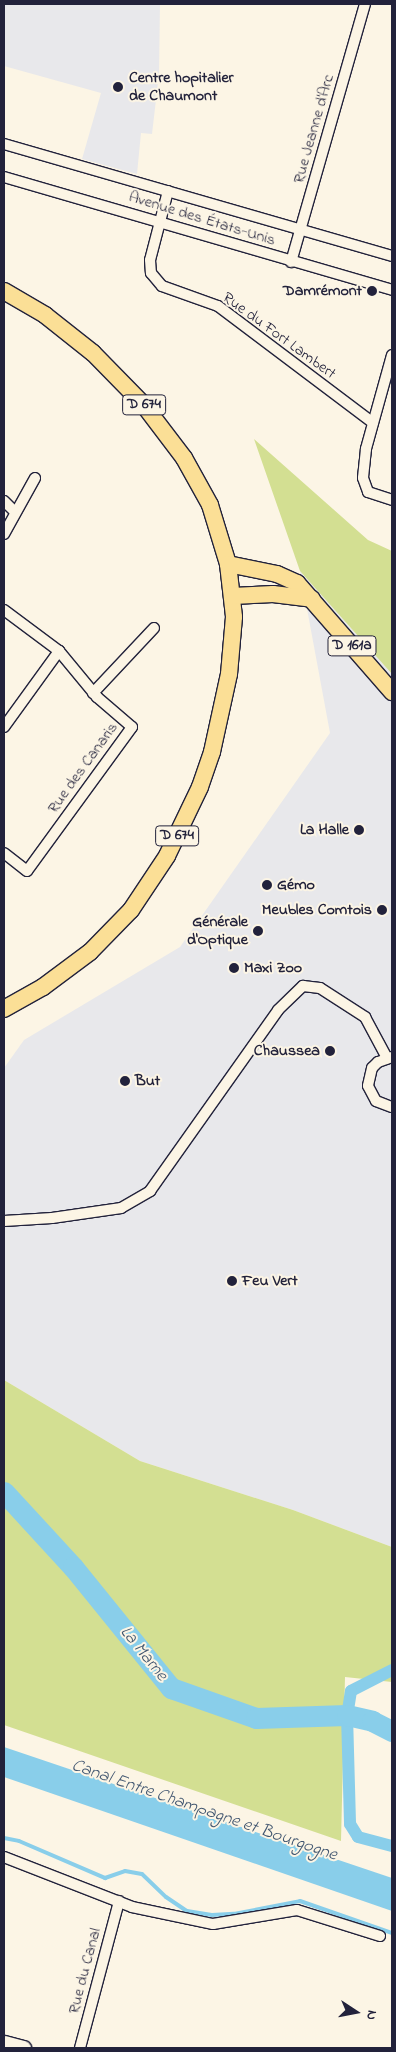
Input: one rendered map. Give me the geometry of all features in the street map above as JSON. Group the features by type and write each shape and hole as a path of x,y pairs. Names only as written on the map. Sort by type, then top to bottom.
{"main road":[{"name":"D 674","path":"4,291 70,333 143,404 196,477 210,504 228,564 233,596 232,648 220,720 200,787 167,856 131,910 90,952 42,987 4,1009"},
{"name":"D 161a","path":"228,564 278,574 297,583 392,692"},
{"path":"233,596 272,594 312,599"}],"street":[{"name":"Rue Jeanne d'Arc","path":"291,262 365,4"},
{"name":"Avenue des États-Unis","path":"4,144 392,256"},
{"name":"Avenue des États-Unis","path":"4,177 161,221 291,262 392,290"},
{"name":"Rue du Fort Lambert","path":"168,191 150,260 151,273 162,286 218,306 373,423"},
{"path":"392,355 366,449 363,478 368,492 392,500"},
{"path":"4,534 35,478"},
{"path":"4,501 15,512"},
{"name":"Rue des Canaris","path":"4,610 59,651 93,693 132,728 27,871 4,854"},
{"path":"93,693 154,628"},
{"path":"4,727 59,651"},
{"path":"4,1221 52,1218 121,1208 150,1191 278,1010 303,986 320,988 365,1017 390,1058 372,1068 368,1086 376,1101 392,1107"},
{"path":"4,1857 118,1901 213,1924 297,1910 380,1936"},
{"name":"Rue du Canal","path":"80,2048 118,1901"},
{"path":"4,2043 24,2048"}],"shaded area":[{"name":"Centre hopitalier de Chaumont","path":"4,4 160,4 159,74 152,134 141,133 137,174 82,159 101,93 4,66"},
{"path":"300,571 392,674 392,1547 293,1510 140,1461 4,1380 4,1068 24,1040 180,947 330,733"}],"green space":[{"path":"254,439 368,540 392,551 392,674 300,571"},
{"path":"4,1380 140,1461 293,1510 392,1547 392,1682 345,1677 341,1841 4,1725"}],"water":[{"path":"4,1747 392,1878 392,1911 4,1777"}],"waterway":[{"name":"La Marne","path":"4,1492 73,1567 171,1688 256,1718 347,1715 372,1721 392,1731"},
{"path":"392,1670 351,1691 347,1715 350,1824 358,1837 392,1846"},
{"path":"4,1838 19,1841 105,1878 125,1871 142,1874 166,1897 187,1911 212,1915 234,1914 300,1901 392,1933"}],"place":[{"name":"Centre hopitalier de Chaumont","path":"118,87"},
{"name":"Damrémont","path":"372,291"},
{"name":"La Halle","path":"359,830"},
{"name":"Gémo","path":"267,885"},
{"name":"Meubles Comtois","path":"382,910"},
{"name":"Générale d'Optique","path":"258,931"},
{"name":"Maxi Zoo","path":"234,968"},
{"name":"Chaussea","path":"330,1051"},
{"name":"But","path":"125,1081"},
{"name":"Feu Vert","path":"232,1281"}],"water label":[{"name":"Canal Entre Champagne et Bourgogne","path":"204,1811"}]}
